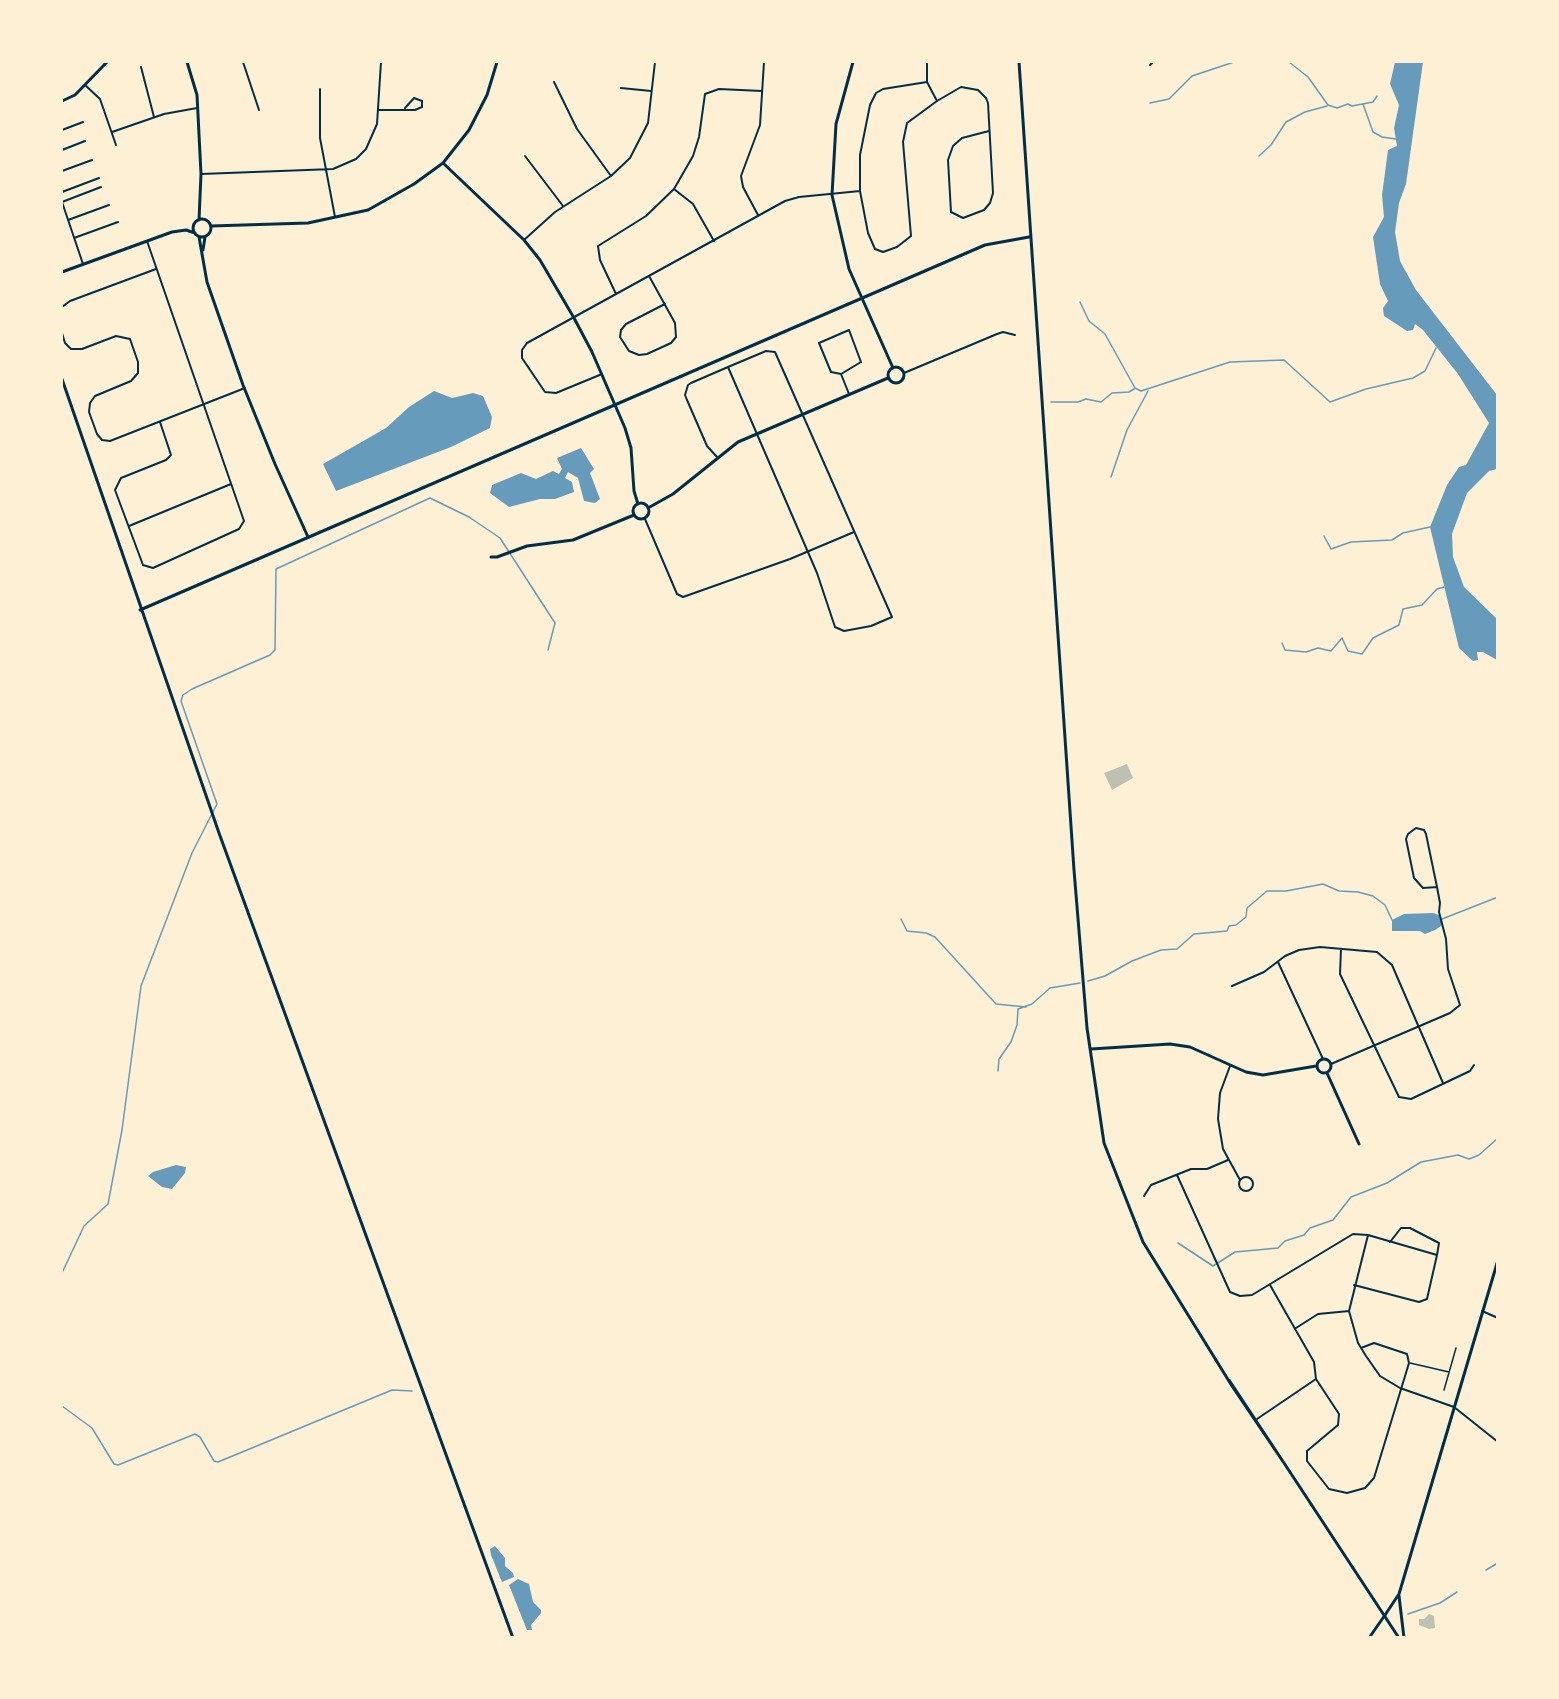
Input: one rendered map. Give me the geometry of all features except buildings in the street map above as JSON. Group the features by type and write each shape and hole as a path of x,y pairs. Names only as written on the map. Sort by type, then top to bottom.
{"main road":[{"path":"62,100 75,94 107,62"},
{"path":"187,62 196,95 201,174 201,220"},
{"path":"201,220 211,226 220,227 246,224 308,223 368,210 414,184 443,163 479,112 497,62"},
{"path":"853,62 836,124 832,195 841,241 862,300 893,368"},
{"path":"1019,62 1029,237 1074,870 1095,1095 1104,1143 1143,1242 1229,1380 1399,1638"},
{"path":"443,163 524,240 540,260 574,318 602,374 631,448 634,491 638,504"},
{"path":"62,272 147,241 186,230 201,220"},
{"path":"194,225 195,233"},
{"path":"211,226 211,231"},
{"path":"203,252 205,237 220,227"},
{"path":"186,230 199,237 207,282 245,388 275,464 308,537"},
{"path":"199,237 205,237"},
{"path":"140,610 985,245 1029,237"},
{"path":"893,368 899,368 904,378 899,383 893,383 888,378 888,373 893,368"},
{"path":"648,508 673,494 738,442 888,378"},
{"path":"62,379 219,833 513,1638"},
{"path":"638,504 648,508"},
{"path":"634,515 634,507 638,504"},
{"path":"634,515 645,519 648,515 648,508"},
{"path":"490,557 497,557 526,546 573,540 634,515"},
{"path":"1091,1049 1172,1045 1190,1047 1230,1066 1263,1075 1316,1066 1323,1059 1331,1064 1327,1073 1359,1144"},
{"path":"1316,1066 1319,1072 1327,1073"},
{"path":"1369,1638 1399,1594 1497,1260"},
{"path":"1229,1380 1287,1467"},
{"path":"1399,1594 1404,1638"}],"street":[{"path":"243,62 259,110"},
{"path":"201,174 326,169 341,167 356,159 366,149 377,124 381,62"},
{"path":"524,240 563,206 622,167 641,140 648,123 655,62"},
{"path":"759,215 743,187 741,176 760,124 764,62"},
{"path":"927,62 927,82 937,101"},
{"path":"1150,65 1154,62"},
{"path":"141,67 154,117"},
{"path":"554,82 577,129 611,176"},
{"path":"927,82 883,89 872,100 860,155 860,191 873,248 883,252 909,240 903,136 907,123 961,87 978,90 988,104 993,193 990,203 984,210 963,218 951,212 948,160 953,146 962,138 989,131"},
{"path":"85,85 100,99 116,145"},
{"path":"621,88 651,91"},
{"path":"320,89 320,138 335,217"},
{"path":"616,294 600,260 598,246 646,216 674,189 693,156 699,137 705,94 719,89 762,91"},
{"path":"378,110 419,109 422,101 414,98 405,108"},
{"path":"112,132 154,117 197,108"},
{"path":"62,129 83,122"},
{"path":"62,150 86,141"},
{"path":"525,156 563,206"},
{"path":"62,171 92,160"},
{"path":"62,192 99,178"},
{"path":"84,264 62,202 101,187"},
{"path":"674,189 693,204 714,241"},
{"path":"602,374 556,393 545,392 522,358 522,350 528,343 759,215 799,197 860,191"},
{"path":"68,220 109,205"},
{"path":"74,238 118,222"},
{"path":"147,241 244,520 239,529 153,568 143,565 115,490 121,478 166,460 171,454 160,422"},
{"path":"62,307 70,301 156,269"},
{"path":"650,276 675,322 676,337 672,343 647,354 639,355 629,351 620,337 621,330 626,324 665,304"},
{"path":"849,330 861,362 841,374 831,372 819,343 849,330"},
{"path":"903,373 996,334 1003,332 1015,335"},
{"path":"62,333 65,343 71,349 82,349 116,336 130,339 138,362 138,373 131,381 95,396 90,403 89,412 97,434 102,440 110,441 245,388"},
{"path":"717,457 707,446 687,400 686,390 691,383 728,367 766,351 775,352 892,616 872,626 838,629 832,622 808,552 728,367"},
{"path":"841,374 849,394"},
{"path":"129,526 231,484"},
{"path":"645,519 677,594 683,597 808,552 854,532"},
{"path":"1331,1064 1450,1013 1460,1005 1448,969 1437,886 1426,834 1424,830 1416,828 1408,834 1406,839 1414,878 1423,888 1437,886"},
{"path":"1232,986 1264,972 1299,950 1320,947 1377,952 1385,956 1392,965 1443,1083"},
{"path":"1341,948 1340,974 1399,1097 1410,1099 1470,1071 1474,1065"},
{"path":"1278,962 1323,1059"},
{"path":"1230,1066 1218,1109 1219,1133 1228,1160 1240,1180 1241,1189 1245,1191 1252,1188 1251,1179 1244,1177 1240,1180"},
{"path":"1144,1196 1151,1185 1191,1169 1207,1169 1228,1160"},
{"path":"1177,1175 1230,1292 1239,1296 1252,1295 1353,1234 1368,1235 1437,1256"},
{"path":"1354,1285 1419,1302 1427,1299 1439,1243 1410,1228 1401,1228 1390,1242"},
{"path":"1368,1235 1349,1311 1360,1348 1380,1376 1400,1388 1454,1407 1497,1442"},
{"path":"1269,1285 1314,1362 1316,1379 1339,1414 1338,1425 1307,1451 1306,1461 1329,1489 1347,1494 1365,1488 1374,1478 1409,1363 1407,1354 1374,1343 1360,1348"},
{"path":"1296,1328 1318,1314 1349,1311"},
{"path":"1482,1311 1497,1318"},
{"path":"1257,1419 1316,1379"}],"lane":[{"path":"1444,1390 1456,1348"},
{"path":"1409,1363 1449,1372"}],"water":[{"path":"1395,62 1423,62 1406,184 1399,203 1395,232 1400,261 1416,290 1497,395 1497,469 1489,471 1467,493 1452,534 1453,557 1464,587 1497,619 1497,660 1483,652 1477,652 1478,660 1473,661 1459,648 1430,527 1447,485 1459,467 1466,465 1489,423 1458,374 1423,330 1415,324 1413,330 1407,331 1384,316 1383,308 1388,301 1380,284 1373,237 1384,217 1382,195 1388,150 1397,146 1394,128 1399,105 1390,84"},
{"path":"434,391 452,398 473,393 483,396 492,417 490,428 451,447 336,491 323,464 386,428 409,407"},
{"path":"581,448 594,469 590,473 600,499 595,503 584,501 578,478 568,472 565,478 572,482 574,492 555,499 540,499 509,507 490,493 492,485 521,473 536,479 553,471 559,474 562,469 557,458"},
{"path":"1433,913 1439,915 1442,921 1441,926 1435,930 1425,934 1420,931 1392,931 1392,920 1404,914"},
{"path":"176,1165 186,1167 185,1173 172,1189 162,1187 148,1176 153,1172"},
{"path":"495,1546 505,1558 505,1566 514,1577 502,1582 491,1555 490,1549"},
{"path":"518,1579 529,1584 533,1602 541,1610 531,1625 532,1630 527,1630 509,1585"}],"waterway":[{"path":"1150,103 1169,99 1192,76 1234,62"},
{"path":"1289,62 1308,77 1328,105 1337,108 1348,104 1352,106 1373,102 1377,96"},
{"path":"1363,104 1373,132 1382,137 1396,139"},
{"path":"1259,156 1271,145 1286,122 1305,112 1327,106"},
{"path":"1080,302 1089,321 1105,334 1135,388 1141,391 1230,362 1284,360 1330,402 1366,389 1413,378 1425,371 1436,348"},
{"path":"1051,402 1078,402 1086,399 1101,402 1112,393 1129,392 1134,389"},
{"path":"1111,477 1127,430 1148,391"},
{"path":"62,1273 84,1226 108,1204 122,1130 141,986 192,853 217,804 181,701 183,695 192,689 270,655 275,650 276,569 430,498 469,517 500,538 555,623 548,650"},
{"path":"1324,536 1331,549 1351,542 1392,540 1403,533 1430,527"},
{"path":"1282,643 1285,650 1306,652 1318,648 1331,651 1342,638 1348,651 1362,654 1373,638 1399,625 1403,609 1422,605 1437,589 1444,587"},
{"path":"1469,625 1483,643 1498,651"},
{"path":"1088,981 1105,976 1132,961 1161,950 1177,949 1194,934 1227,931 1229,926 1236,925 1246,917 1247,908 1267,891 1286,891 1323,884 1339,891 1358,892 1373,896 1385,905 1392,920"},
{"path":"1442,919 1498,897"},
{"path":"901,919 907,931 926,933 935,937 996,1004 1026,1007"},
{"path":"998,1071 999,1059 1011,1042 1017,1025 1018,1009 1032,1004 1050,988 1080,983"},
{"path":"1178,1243 1213,1266 1235,1252 1278,1248 1285,1241 1304,1235 1310,1228 1333,1220 1351,1197 1387,1183 1421,1162 1458,1155 1469,1159 1479,1155 1498,1138"},
{"path":"62,1406 92,1428 114,1464 118,1465 195,1434 200,1437 214,1461 218,1462 392,1390 412,1391"},
{"path":"1486,1570 1498,1563"},
{"path":"1408,1614 1440,1603 1457,1592"}]}
